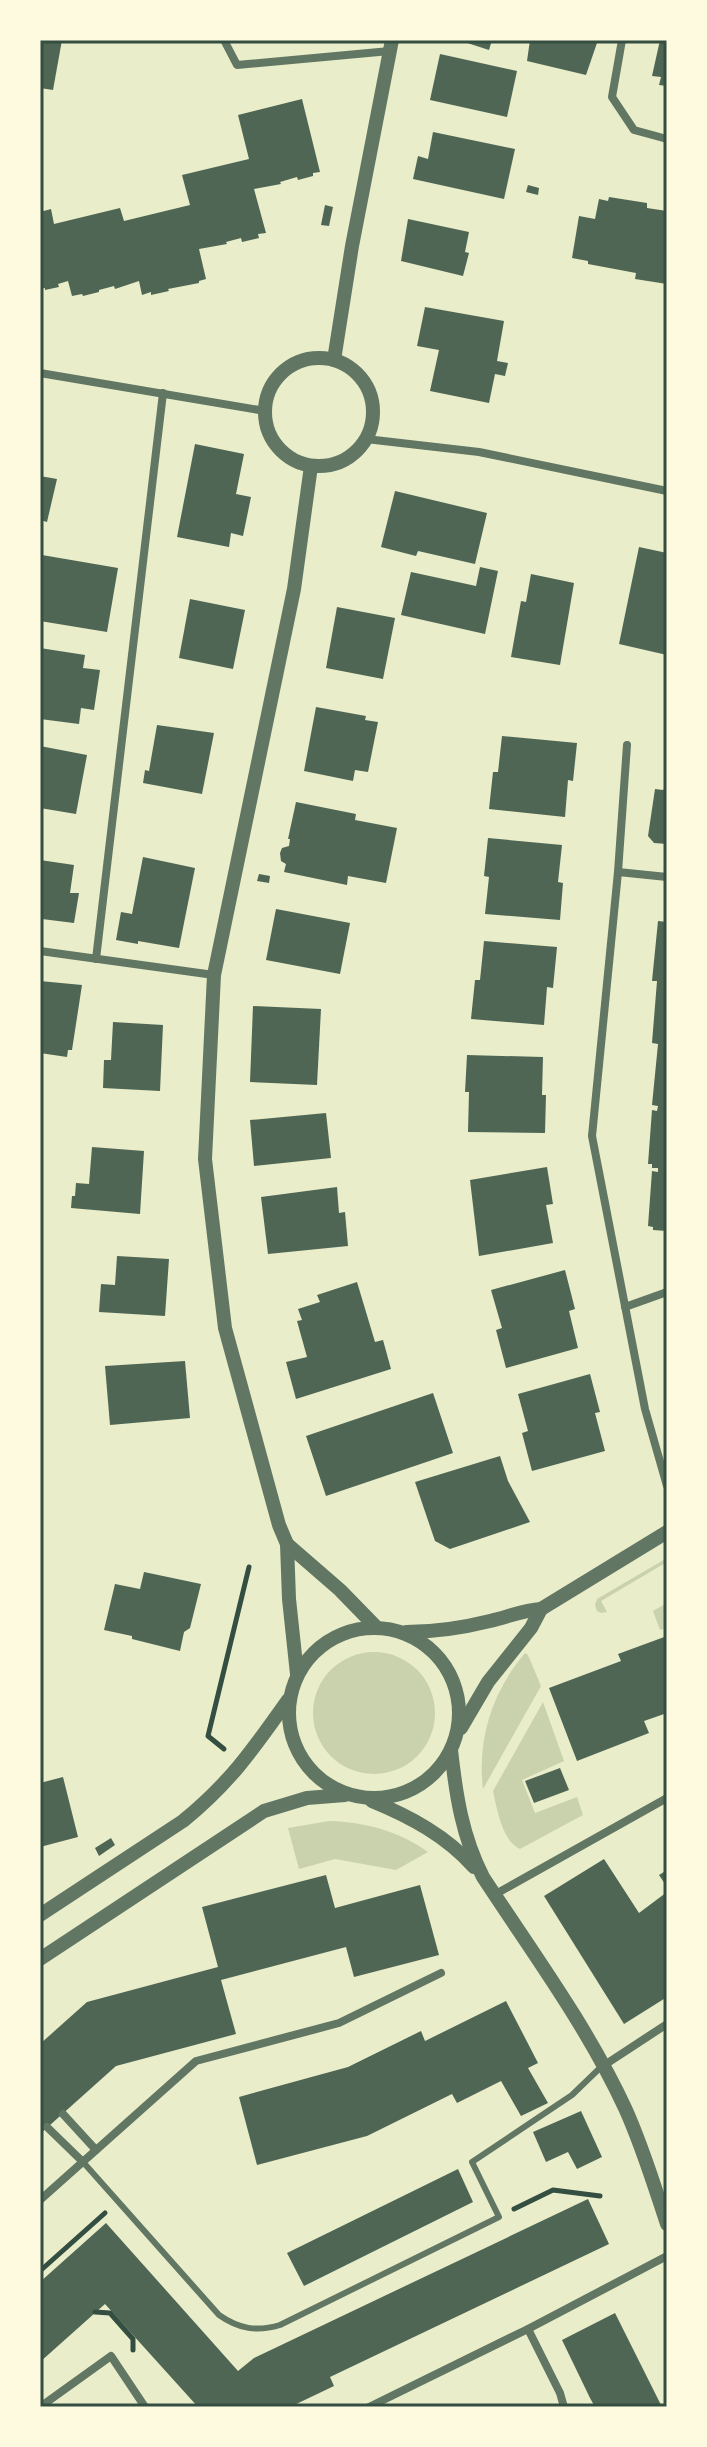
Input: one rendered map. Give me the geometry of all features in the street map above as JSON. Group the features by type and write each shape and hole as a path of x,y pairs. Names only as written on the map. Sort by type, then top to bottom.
{"street":[{"path":"224,40 237,65 391,46 352,246 334,360"},
{"path":"622,40 612,97 634,130 667,139"},
{"path":"317,358 334,360 361,377 369,391 373,415 366,439 356,451 343,461 328,466 311,466 283,453 273,440 265,411 268,394 275,380 287,368 317,358"},
{"path":"40,373 265,411"},
{"path":"96,959 163,393"},
{"path":"366,439 479,452 667,491"},
{"path":"297,1674 287,1544 279,1525 225,1328 205,1159 214,975 294,589 311,466"},
{"path":"627,745 592,1136 645,1409 667,1486"},
{"path":"618,872 667,877"},
{"path":"40,951 214,975"},
{"path":"625,1307 667,1292"},
{"path":"483,1877 458,1851 430,1829 398,1812 347,1795 325,1784 307,1768 295,1747 288,1724 289,1700 297,1674 310,1654 329,1639 351,1630 376,1627 401,1632 432,1632 541,1609 667,1532"},
{"path":"287,1544 340,1590 376,1627"},
{"path":"365,1799 407,1793 440,1768 488,1682 531,1628 541,1609"},
{"path":"401,1632 424,1643 443,1663 455,1686 460,1713 454,1744 461,1820 473,1859 603,2066 646,2160 667,2224"},
{"path":"40,1915 183,1821 203,1804 241,1766 289,1700"},
{"path":"40,1959 264,1811 307,1798 347,1795"},
{"path":"494,1895 667,1798"},
{"path":"40,2200 196,2061 339,2023 441,1973"},
{"path":"603,2066 667,2024"},
{"path":"63,2114 96,2150"},
{"path":"47,2127 83,2162"},
{"path":"369,2407 667,2256"},
{"path":"528,2329 564,2407"},
{"path":"40,2407 111,2356 145,2407"}],"lane":[{"path":"83,2162 219,2315 235,2325 253,2329 280,2325 499,2217 472,2162 572,2095 603,2066"}],"path":[{"path":"231,1755 208,1736 249,1567"},
{"path":"499,2217 553,2190 600,2196"},
{"path":"40,2271 118,2202"}],"green space":[{"path":"667,1558 667,1562 601,1601 607,1612 597,1611 597,1599"},
{"path":"667,1603 667,1628 660,1630 653,1611"},
{"path":"374,1652 397,1657 417,1670 430,1690 435,1713 430,1736 417,1756 397,1769 374,1774 351,1769 331,1756 318,1736 313,1713 318,1690 331,1670 351,1657"},
{"path":"525,1653 541,1686 483,1789 482,1752 489,1717 513,1668"},
{"path":"543,1702 564,1761 522,1780 535,1813 577,1797 583,1815 520,1849 505,1832 493,1791"},
{"path":"329,1821 381,1829 405,1838 428,1852 396,1870 335,1859 299,1869 288,1828"}],"building":[{"path":"40,40 62,40 53,90 40,88"},
{"path":"458,40 492,40 489,50"},
{"path":"530,40 598,40 586,75 527,61"},
{"path":"660,40 667,40 667,86 659,85 661,77 652,76"},
{"path":"440,54 517,71 507,117 430,100"},
{"path":"302,99 320,172 254,189 266,233 258,234 259,238 242,242 241,238 199,249 206,279 151,295 151,292 142,295 139,281 83,296 72,296 68,281 58,284 59,287 40,289 40,212 51,209 54,224 120,208 124,221 190,205 182,175 249,159 238,115"},
{"path":"433,132 515,149 504,199 413,179 418,156 428,159"},
{"path":"528,185 539,188 538,195 526,192"},
{"path":"609,197 647,203 647,208 667,211 667,284 635,279 636,273 572,258 579,216 595,219 599,199 608,201"},
{"path":"325,205 333,207 329,226 321,225"},
{"path":"408,219 469,232 465,252 469,253 463,276 401,261"},
{"path":"425,307 504,321 497,361 508,363 505,376 495,374 489,403 430,391 439,350 417,346"},
{"path":"195,444 244,454 236,494 251,497 243,536 231,533 229,547 177,537"},
{"path":"40,476 57,479 47,522 40,520"},
{"path":"395,491 487,513 475,564 418,551 416,556 381,547"},
{"path":"639,547 667,553 667,655 619,644"},
{"path":"42,555 118,568 107,632 40,621"},
{"path":"480,567 498,571 485,634 401,615 411,572 476,586"},
{"path":"531,574 574,583 560,665 511,657 521,601 526,602"},
{"path":"190,599 245,610 233,669 179,658"},
{"path":"337,607 395,618 383,679 326,668"},
{"path":"40,648 85,655 83,668 100,670 94,710 81,708 79,724 40,719"},
{"path":"316,707 366,716 365,720 378,722 368,772 355,770 353,781 304,771"},
{"path":"157,725 214,733 202,794 143,783 145,770 149,771"},
{"path":"502,736 577,743 573,781 568,780 565,817 489,809 493,772 498,772"},
{"path":"40,746 87,755 76,814 40,808"},
{"path":"667,786 667,844 654,843 648,836 655,789 663,790"},
{"path":"296,802 356,814 355,820 397,828 386,883 348,876 347,885 284,872 286,864 281,861 280,853 282,848 289,846"},
{"path":"488,838 562,845 558,882 563,883 560,920 485,914 489,877 484,876"},
{"path":"143,857 195,868 179,948 116,940 121,912 132,914"},
{"path":"40,860 74,865 70,893 79,893 74,923 42,919"},
{"path":"259,874 270,876 269,883 257,881"},
{"path":"276,909 350,923 340,974 266,960"},
{"path":"658,921 667,922 667,1231 653,1230 648,1226 652,1171 658,1172 658,1168 648,1164 652,1110 657,1111 658,1106 652,1105 658,1044 652,1043 657,981 652,981"},
{"path":"484,941 557,947 553,988 547,987 544,1025 471,1019 475,980 480,980"},
{"path":"40,981 82,985 72,1050 68,1050 67,1057 40,1053"},
{"path":"253,1006 321,1009 317,1085 250,1082"},
{"path":"113,1022 163,1025 160,1091 103,1088 104,1060 111,1060"},
{"path":"467,1055 543,1057 545,1133 468,1132 469,1092 465,1092"},
{"path":"326,1113 331,1158 254,1166 250,1120"},
{"path":"92,1147 144,1151 140,1214 71,1208 76,1183 89,1184"},
{"path":"547,1167 553,1204 546,1205 553,1243 479,1256 470,1180"},
{"path":"337,1187 339,1213 345,1212 348,1246 268,1254 261,1197"},
{"path":"117,1256 169,1259 165,1316 99,1312 101,1284 115,1285"},
{"path":"565,1270 575,1309 569,1311 578,1348 506,1368 496,1330 502,1328 491,1290"},
{"path":"357,1282 375,1342 383,1340 391,1369 296,1399 286,1362 307,1357 297,1321 302,1320 298,1309 320,1302 317,1295"},
{"path":"185,1361 190,1418 110,1425 105,1366"},
{"path":"590,1374 600,1412 595,1413 605,1451 532,1471 522,1433 528,1431 518,1394"},
{"path":"433,1393 453,1453 326,1496 306,1436"},
{"path":"500,1456 508,1481 530,1522 450,1549 435,1541 415,1482"},
{"path":"144,1572 201,1584 190,1628 184,1632 180,1651 104,1630 115,1584 140,1589"},
{"path":"667,1636 667,1713 644,1721 649,1733 577,1761 549,1688 621,1661 618,1654"},
{"path":"560,1768 569,1790 534,1803 525,1781"},
{"path":"63,1777 78,1837 40,1847 40,1783"},
{"path":"111,1838 115,1845 99,1856 95,1848"},
{"path":"604,1859 639,1913 667,1892 667,1997 624,2024 544,1896"},
{"path":"667,1870 667,1887 659,1875"},
{"path":"326,1875 335,1908 420,1885 439,1955 354,1977 346,1947 221,1980 236,2034 116,2066 40,2134 40,2044 87,2002 218,1967 202,1907"},
{"path":"506,2001 538,2063 528,2068 548,2103 521,2116 501,2081 457,2103 452,2094 367,2136 257,2165 239,2097 348,2067 421,2031 425,2041"},
{"path":"581,2111 602,2157 577,2169 568,2152 546,2162 533,2132"},
{"path":"458,2169 473,2202 304,2286 287,2253"},
{"path":"588,2199 609,2244 330,2377 334,2386 290,2407 198,2407 105,2304 40,2362 40,2282 106,2223 238,2371 254,2358"},
{"path":"615,2313 662,2407 595,2407 590,2398 562,2340"}]}
